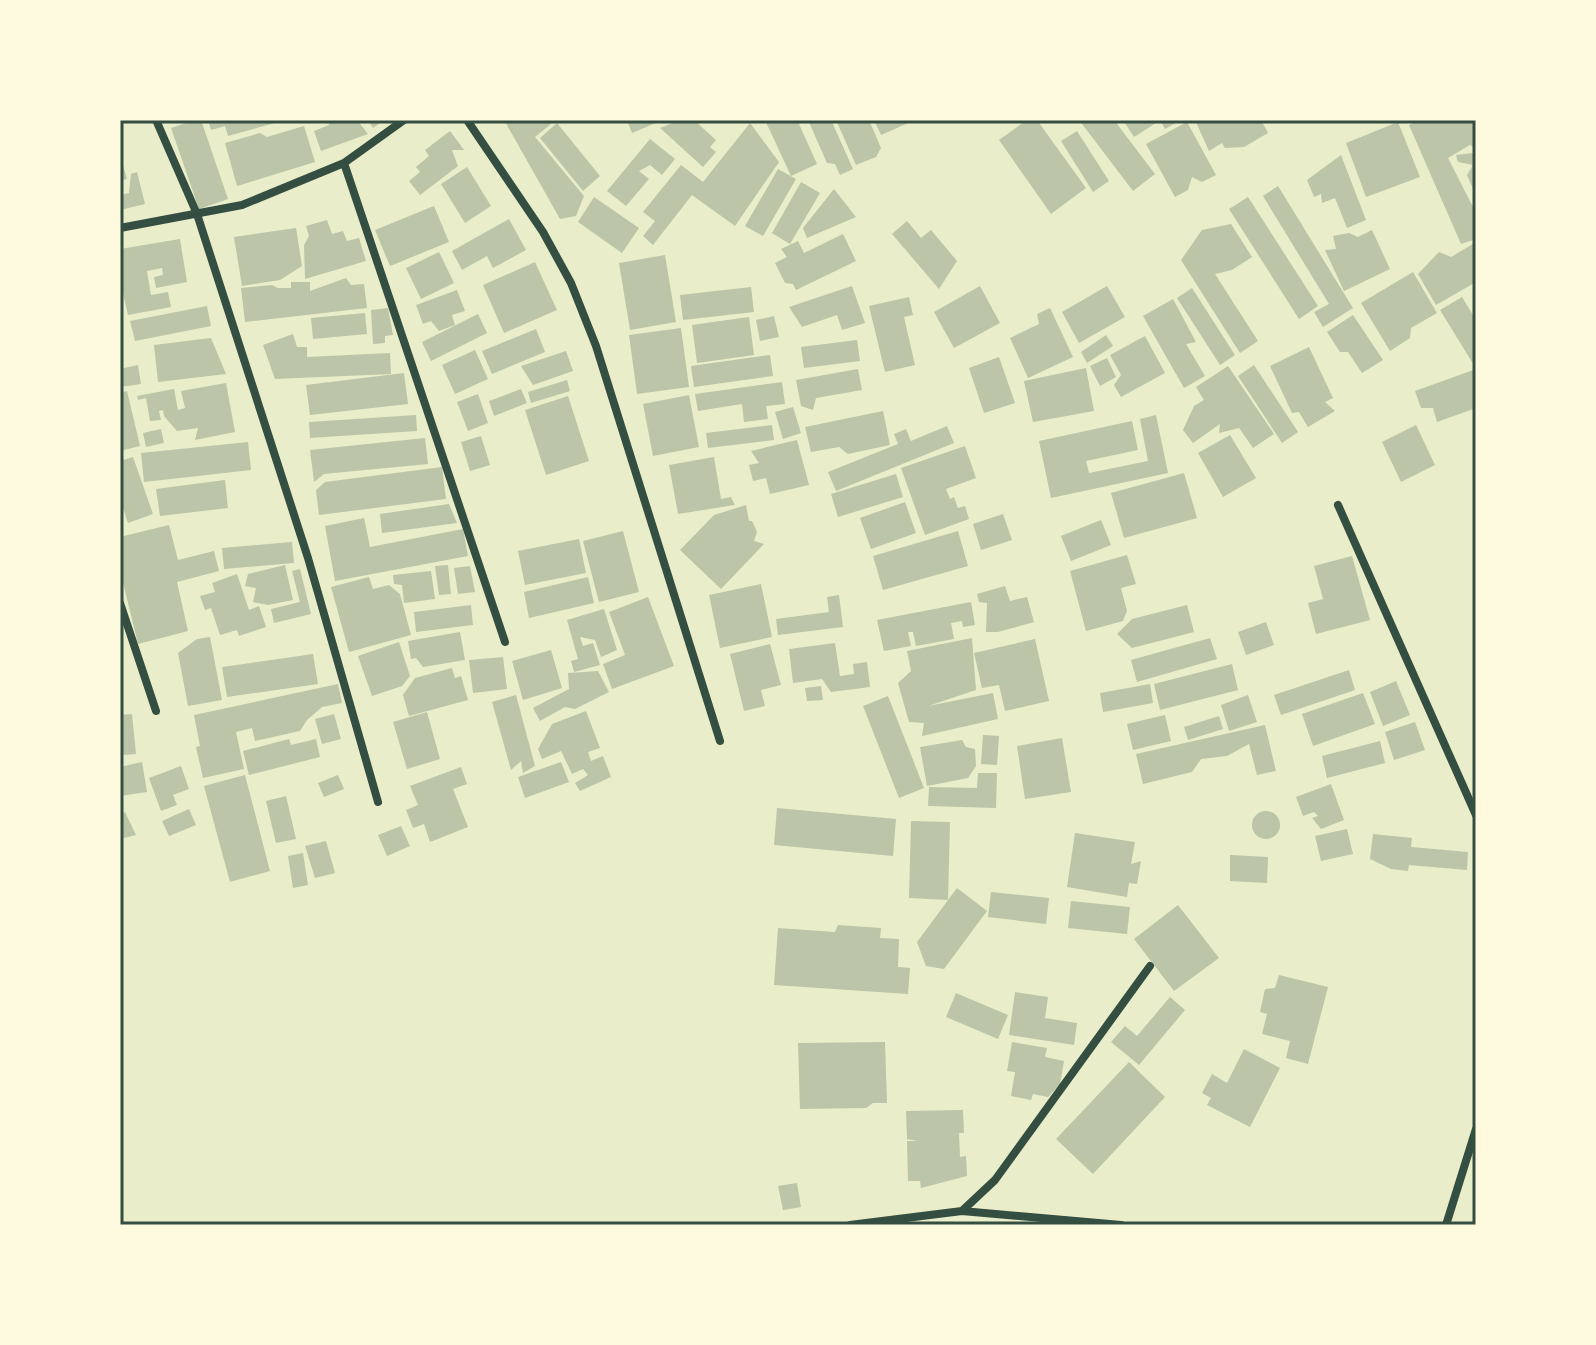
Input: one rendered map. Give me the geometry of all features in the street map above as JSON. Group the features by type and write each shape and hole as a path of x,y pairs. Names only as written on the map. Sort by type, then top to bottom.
{"street":[{"path":"156,120 197,214 308,558 378,802"},
{"path":"120,228 242,205 344,163 404,120"},
{"path":"467,120 543,232 571,283 596,346 720,741"},
{"path":"344,163 505,642"},
{"path":"1338,505 1476,815"},
{"path":"120,603 156,711"},
{"path":"962,1211 995,1180 1150,966"},
{"path":"1446,1225 1476,1129"},
{"path":"850,1225 962,1211 1121,1225"}],"building":[{"path":"201,120 228,199 199,209 171,128"},
{"path":"208,120 282,121 228,136 225,126 211,130"},
{"path":"328,120 357,120 368,134 321,151 314,131 329,125"},
{"path":"368,120 384,120 373,128"},
{"path":"504,120 548,120 551,124 535,137 584,196 576,216 560,219"},
{"path":"627,120 663,120 632,133"},
{"path":"680,120 694,120 716,140 710,147 716,152 703,167 660,128"},
{"path":"765,120 807,120 799,124 817,164 791,176"},
{"path":"808,120 831,120 853,169 840,175 835,164 827,163"},
{"path":"836,120 869,120 881,148 876,157 856,165"},
{"path":"874,120 915,120 881,135"},
{"path":"1027,120 1037,120 1086,188 1051,214 999,140"},
{"path":"1079,120 1114,120 1155,174 1133,191"},
{"path":"1123,120 1153,120 1156,123 1134,137"},
{"path":"1160,120 1181,120 1165,129"},
{"path":"1195,120 1261,120 1268,133 1244,147 1225,148 1222,143 1209,151"},
{"path":"1419,120 1476,120 1476,148 1470,145 1448,158 1473,207 1476,239 1461,244 1409,125"},
{"path":"1187,122 1216,175 1202,182 1192,177 1188,190 1175,197 1146,144"},
{"path":"1398,122 1420,177 1366,197 1346,143"},
{"path":"557,123 600,176 583,191 540,138"},
{"path":"750,123 779,162 735,226 692,195 653,245 643,236 655,221 643,212 681,165 703,182"},
{"path":"304,126 315,162 237,186 225,143 260,133 267,137"},
{"path":"450,131 464,150 452,150 458,166 420,195 409,181 420,172 416,167 429,156 425,150"},
{"path":"1077,131 1109,181 1093,192 1061,141"},
{"path":"650,139 675,159 662,175 650,165 639,171 649,179 626,206 607,191"},
{"path":"1476,148 1476,196 1467,175 1473,165 1458,162 1456,155 1473,153"},
{"path":"120,155 127,179 120,181"},
{"path":"1341,155 1366,220 1347,228 1335,198 1322,203 1321,194 1314,197 1307,180"},
{"path":"467,167 491,206 465,223 441,184"},
{"path":"778,169 796,179 763,236 745,226"},
{"path":"137,172 145,204 120,210 120,195 129,193 131,174"},
{"path":"801,182 820,193 790,244 772,233"},
{"path":"1278,186 1353,308 1323,327 1314,312 1329,304 1263,196"},
{"path":"834,189 856,217 807,238 803,228"},
{"path":"594,197 639,228 622,253 578,222"},
{"path":"1248,197 1318,306 1299,319 1229,209"},
{"path":"434,206 449,242 390,266 375,230"},
{"path":"509,219 526,250 493,268 487,256 462,270 452,251"},
{"path":"327,220 332,234 343,231 347,241 359,238 366,261 305,279 304,245 309,236 306,226"},
{"path":"907,221 921,238 931,230 957,261 939,289 892,234"},
{"path":"1231,224 1252,257 1232,270 1215,274 1258,341 1240,353 1181,260 1202,230"},
{"path":"296,228 302,266 280,280 242,286 234,237"},
{"path":"1372,230 1390,269 1344,291 1325,250 1336,249 1333,236 1349,233 1358,237"},
{"path":"843,234 856,261 796,290 793,284 785,283 775,263 787,257 781,249 798,241 804,253"},
{"path":"180,239 187,282 156,288 154,277 163,275 162,268 147,271 151,295 168,292 171,307 128,315 120,280 120,249"},
{"path":"1473,244 1476,250 1476,282 1436,305 1418,274 1439,252 1451,257"},
{"path":"439,252 454,283 421,299 406,268"},
{"path":"665,255 676,322 630,330 619,263"},
{"path":"535,262 557,310 504,333 483,285"},
{"path":"1413,272 1437,313 1411,328 1410,338 1390,351 1361,303"},
{"path":"346,278 351,285 364,284 367,308 245,322 241,288 272,285 291,288 291,282 310,282 310,291"},
{"path":"852,286 865,323 842,330 837,315 802,327 789,307"},
{"path":"980,286 1000,323 954,348 934,312"},
{"path":"1107,286 1125,317 1079,343 1062,312"},
{"path":"751,287 754,312 683,320 680,295"},
{"path":"1192,288 1235,355 1220,365 1177,298"},
{"path":"457,290 465,311 452,315 455,325 439,331 431,321 423,324 416,305"},
{"path":"909,297 913,315 904,317 915,365 885,372 869,306"},
{"path":"1462,297 1476,320 1476,360 1472,362 1440,310"},
{"path":"1173,299 1196,342 1186,344 1205,376 1184,388 1143,316"},
{"path":"207,306 211,326 135,341 130,321"},
{"path":"388,308 393,335 385,336 385,343 373,344 371,310"},
{"path":"1050,308 1073,357 1028,378 1010,338 1039,324 1037,314"},
{"path":"365,313 367,334 313,339 311,318"},
{"path":"478,314 487,333 431,361 422,342"},
{"path":"1353,315 1383,360 1362,373 1348,352 1340,352 1327,332"},
{"path":"774,316 779,337 760,341 756,320"},
{"path":"749,317 754,355 697,363 692,325"},
{"path":"681,328 689,387 637,394 629,335"},
{"path":"536,329 545,352 492,374 482,351"},
{"path":"293,334 297,347 307,347 307,357 390,353 391,374 275,379 263,345"},
{"path":"1106,335 1113,346 1087,363 1081,352"},
{"path":"1145,336 1165,373 1121,397 1114,385 1121,375 1110,355"},
{"path":"211,338 226,374 158,382 154,345"},
{"path":"857,340 860,361 804,368 801,347"},
{"path":"1309,347 1333,398 1325,402 1335,411 1308,427 1299,412 1292,413 1270,366"},
{"path":"475,350 488,379 455,394 442,365"},
{"path":"566,351 573,371 533,385 521,366"},
{"path":"770,355 773,376 694,387 691,366"},
{"path":"999,357 1015,403 984,413 969,368"},
{"path":"1107,358 1116,377 1100,386 1090,366"},
{"path":"138,365 141,384 120,387 120,369"},
{"path":"1254,365 1298,432 1282,443 1238,376"},
{"path":"1228,366 1274,434 1253,448 1239,428 1219,433 1220,424 1193,443 1183,430 1194,406 1204,400 1196,387"},
{"path":"1086,368 1094,411 1033,422 1024,381"},
{"path":"858,369 862,390 816,398 813,410 801,406 796,380"},
{"path":"1476,369 1476,408 1437,422 1433,408 1421,408 1415,391"},
{"path":"404,373 408,404 310,415 306,385"},
{"path":"567,380 570,391 531,403 528,392"},
{"path":"782,382 785,404 766,406 768,419 744,422 742,404 698,411 695,394"},
{"path":"226,383 235,432 195,440 198,428 177,431 164,416 163,410 159,411 161,420 150,421 146,398 138,400 137,396 174,389 178,410 185,408 181,391"},
{"path":"521,389 527,403 494,416 489,401"},
{"path":"127,391 140,446 120,451 120,393"},
{"path":"478,394 488,423 468,431 457,402"},
{"path":"689,395 699,447 653,456 643,404"},
{"path":"568,396 589,461 546,475 525,410"},
{"path":"793,407 801,433 783,439 775,412"},
{"path":"883,411 890,445 848,454 839,447 811,452 805,427"},
{"path":"416,415 417,431 310,438 309,422"},
{"path":"1156,415 1168,473 1051,498 1039,441 1132,421 1138,450 1086,461 1089,473 1148,461 1140,419"},
{"path":"772,425 774,440 708,448 706,433"},
{"path":"1416,425 1435,465 1401,482 1382,442"},
{"path":"947,426 954,443 836,491 828,472 898,444 894,434 906,429 911,441"},
{"path":"161,429 164,443 146,447 143,433"},
{"path":"1230,435 1256,478 1223,497 1198,453"},
{"path":"481,436 490,465 470,471 461,442"},
{"path":"425,438 428,464 324,474 314,482 310,450"},
{"path":"797,440 809,485 770,494 766,478 753,481 749,465 759,463 751,451"},
{"path":"248,442 251,470 144,482 141,453"},
{"path":"965,446 976,478 946,489 950,499 954,497 958,508 965,506 969,519 925,535 901,468"},
{"path":"133,457 153,514 128,523 120,499 120,461"},
{"path":"714,457 721,499 731,497 735,505 678,514 669,465"},
{"path":"442,467 446,499 319,515 316,490 325,482"},
{"path":"1184,473 1197,518 1124,538 1111,493"},
{"path":"896,474 903,497 838,517 831,494"},
{"path":"225,480 228,508 160,516 156,489"},
{"path":"905,502 916,533 871,549 860,518"},
{"path":"449,504 457,523 382,533 380,514"},
{"path":"746,505 749,521 752,521 757,532 754,541 764,544 721,589 680,550 714,515"},
{"path":"1003,514 1012,540 981,550 973,524"},
{"path":"364,518 370,547 463,529 468,556 335,581 325,526"},
{"path":"1101,520 1111,545 1071,561 1061,536"},
{"path":"169,525 178,560 214,551 219,571 177,582 188,631 138,644 120,570 120,537"},
{"path":"623,531 639,592 599,602 583,541"},
{"path":"958,531 968,566 883,590 873,556"},
{"path":"579,539 586,573 525,585 518,551"},
{"path":"292,542 294,563 224,569 222,548"},
{"path":"1127,555 1136,584 1121,588 1127,611 1123,621 1086,631 1070,571"},
{"path":"1352,556 1370,620 1316,634 1308,603 1323,599 1314,566"},
{"path":"285,565 293,600 268,605 253,602 256,588 245,586 248,574"},
{"path":"448,565 451,594 439,595 435,566"},
{"path":"470,566 475,592 458,594 454,568"},
{"path":"300,569 311,614 274,623 271,609 300,602 292,571"},
{"path":"431,571 435,599 404,603 402,585 394,584 393,575"},
{"path":"237,574 249,610 259,606 266,627 239,636 237,630 220,635 211,608 205,610 200,596 215,592 212,583"},
{"path":"369,577 373,589 389,585 400,594 411,635 349,652 331,587"},
{"path":"588,577 594,603 529,618 524,592"},
{"path":"761,584 772,637 720,648 709,595"},
{"path":"1005,586 1010,601 1027,597 1034,622 998,632 986,632 987,603 979,602 977,594"},
{"path":"839,595 843,627 778,635 776,619 829,612 827,597"},
{"path":"648,597 674,666 612,689 603,664 625,655 609,612"},
{"path":"971,602 975,625 963,627 962,621 951,623 954,639 916,646 913,632 908,632 911,646 884,651 877,620"},
{"path":"471,605 473,625 416,632 414,612"},
{"path":"1187,605 1194,632 1132,648 1117,634 1132,619"},
{"path":"604,609 617,650 601,657 595,640 580,637 583,646 593,643 600,665 574,672 571,661 578,659 567,620"},
{"path":"1266,622 1274,645 1246,655 1238,632"},
{"path":"460,632 465,660 423,667 416,658 411,659 408,641"},
{"path":"210,637 222,700 188,706 178,653 197,639"},
{"path":"972,638 976,690 928,706 993,693 998,719 922,736 924,723 909,722 898,683 911,671 907,651"},
{"path":"1210,638 1217,659 1137,682 1131,660"},
{"path":"1035,639 1049,701 1005,711 999,685 982,688 974,653"},
{"path":"399,642 410,676 402,686 372,696 358,656"},
{"path":"835,643 840,676 854,674 853,664 867,662 870,687 831,692 822,679 793,683 789,649"},
{"path":"770,644 781,685 761,690 765,706 744,711 730,654"},
{"path":"551,650 562,688 523,700 512,661"},
{"path":"313,654 318,684 227,697 222,667"},
{"path":"503,657 507,689 473,693 469,660"},
{"path":"1232,664 1238,690 1160,710 1154,684"},
{"path":"452,668 455,678 461,676 468,700 409,716 403,695 415,678"},
{"path":"1349,670 1355,690 1281,715 1274,695"},
{"path":"598,671 609,692 575,709 565,707 540,721 533,708 569,689 568,673"},
{"path":"1396,681 1410,715 1383,726 1370,692"},
{"path":"338,684 342,703 322,707 300,731 255,741 252,728 236,732 244,769 203,778 196,747 200,746 194,715"},
{"path":"1150,684 1153,703 1103,712 1100,693"},
{"path":"821,686 823,700 807,701 805,688"},
{"path":"1363,693 1375,724 1313,746 1302,714"},
{"path":"516,695 535,766 523,773 521,761 511,770 492,702"},
{"path":"1248,695 1257,722 1229,731 1221,705"},
{"path":"888,696 924,788 899,798 863,706"},
{"path":"586,711 600,748 588,752 591,761 603,756 611,777 580,791 575,783 588,775 583,769 572,774 561,751 542,759 538,749 552,724"},
{"path":"427,712 440,759 407,769 393,722"},
{"path":"132,714 136,754 123,755 120,715"},
{"path":"334,714 341,739 322,744 315,719"},
{"path":"1165,715 1171,741 1133,750 1127,724"},
{"path":"1219,716 1223,729 1188,740 1184,727"},
{"path":"1415,722 1425,750 1394,760 1385,732"},
{"path":"1265,725 1276,771 1257,775 1249,744 1227,756 1201,759 1192,772 1143,784 1136,754"},
{"path":"983,735 999,736 997,765 981,764"},
{"path":"1062,738 1071,792 1025,799 1017,746"},
{"path":"289,739 291,745 316,739 320,757 249,775 243,751"},
{"path":"962,740 966,747 975,749 976,766 968,778 927,786 920,747"},
{"path":"1380,741 1385,763 1327,778 1322,756"},
{"path":"142,762 147,792 120,796 120,767"},
{"path":"561,762 569,782 525,798 518,777"},
{"path":"181,766 189,789 173,795 177,805 161,811 149,778"},
{"path":"461,767 467,784 453,789 468,827 430,842 424,824 413,828 406,810 418,805 410,786"},
{"path":"978,773 997,773 996,808 928,806 929,787 977,788"},
{"path":"245,775 270,871 230,882 204,786"},
{"path":"338,775 344,789 324,797 318,783"},
{"path":"1331,784 1344,820 1321,829 1312,818 1318,816 1314,812 1303,816 1296,797"},
{"path":"286,796 296,839 276,843 266,801"},
{"path":"777,808 896,819 893,856 774,845"},
{"path":"189,809 196,825 169,836 162,821"},
{"path":"1266,811 1276,815 1280,825 1276,835 1266,839 1256,835 1252,825 1256,815"},
{"path":"125,812 136,835 120,839 120,814"},
{"path":"911,821 950,822 948,900 909,898"},
{"path":"401,826 410,846 387,856 378,835"},
{"path":"1347,829 1353,854 1321,861 1315,836"},
{"path":"1075,833 1135,842 1131,864 1141,861 1137,884 1129,883 1127,897 1067,887"},
{"path":"1373,834 1412,838 1411,847 1468,852 1467,870 1409,865 1408,871 1391,869 1370,859"},
{"path":"326,841 335,873 315,878 305,846"},
{"path":"303,853 308,885 293,888 288,856"},
{"path":"1230,855 1268,857 1267,883 1230,881"},
{"path":"957,888 987,911 944,969 926,966 917,942"},
{"path":"991,892 1049,898 1046,924 988,917"},
{"path":"1071,901 1130,907 1127,934 1068,928"},
{"path":"1178,905 1219,958 1174,991 1134,939"},
{"path":"838,925 881,928 880,938 899,939 898,967 910,968 908,994 774,985 778,928 835,932"},
{"path":"1279,975 1328,987 1308,1064 1286,1058 1290,1041 1262,1034 1267,1014 1260,1012 1265,989 1275,988"},
{"path":"1015,992 1048,997 1045,1018 1077,1023 1074,1045 1009,1035"},
{"path":"956,993 1008,1015 998,1039 946,1017"},
{"path":"1170,997 1185,1010 1139,1065 1111,1042 1125,1026 1137,1036"},
{"path":"885,1042 887,1103 873,1103 866,1108 800,1109 798,1043"},
{"path":"1012,1042 1047,1048 1045,1057 1064,1061 1060,1084 1048,1097 1033,1094 1031,1100 1011,1096 1015,1072 1007,1071"},
{"path":"1244,1049 1280,1068 1250,1127 1207,1105 1211,1098 1202,1093 1212,1074 1227,1083"},
{"path":"1129,1062 1165,1097 1093,1174 1056,1139"},
{"path":"963,1110 964,1133 959,1133 960,1157 966,1156 967,1176 921,1188 920,1181 908,1181 907,1141 917,1141 907,1139 906,1111"},
{"path":"797,1183 801,1207 783,1210 778,1186"}]}
